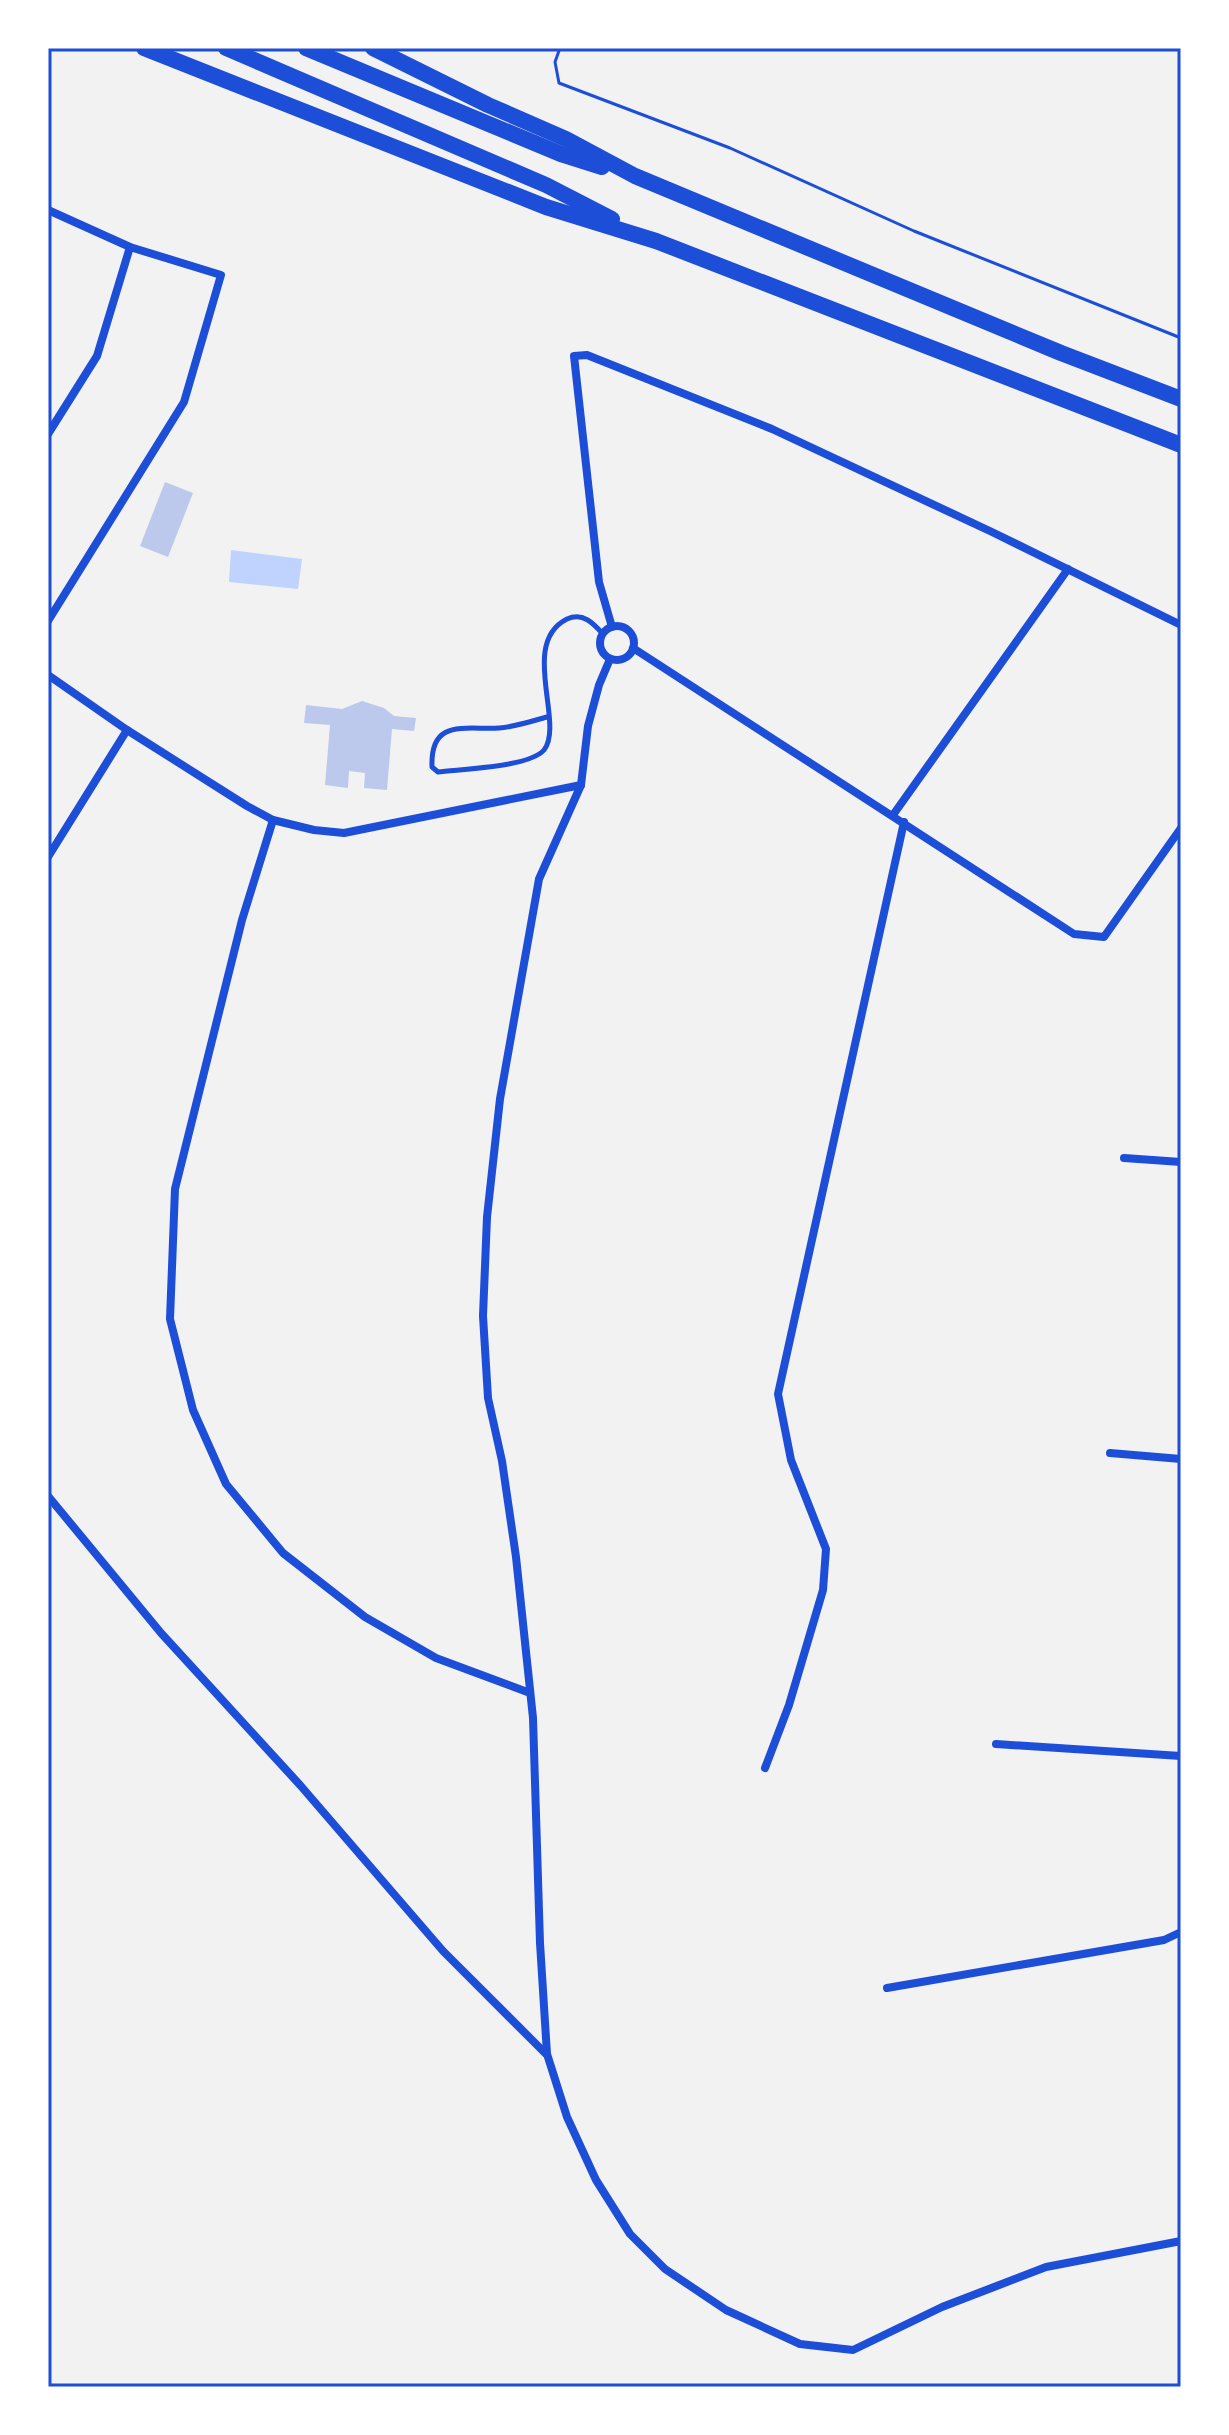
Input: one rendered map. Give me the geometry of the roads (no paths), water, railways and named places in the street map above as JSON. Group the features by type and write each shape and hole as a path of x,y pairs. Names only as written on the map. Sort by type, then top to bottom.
{"highway":[{"path":"144,48 546,207 656,241 1181,445"},
{"path":"226,48 546,185 656,241"},
{"path":"306,48 561,154 635,176"},
{"path":"373,48 488,105 566,139 635,176 1061,353 1181,399"}],"street":[{"path":"48,210 130,247 221,275 184,402 48,621"},
{"path":"48,434 97,356 130,247"},
{"path":"612,627 599,582 574,356 587,355 772,429 1181,625"},
{"path":"893,815 1068,569"},
{"path":"612,627 629,631 632,636 631,653 621,660 610,659 602,651 603,634 612,627"},
{"path":"633,648 1074,934 1104,937 1181,828"},
{"path":"610,659 588,726 581,785 539,879 500,1099 486,1231 483,1316 488,1398 502,1461 514,1543 533,1718 547,2054 567,2117 596,2180 630,2234 665,2269 726,2310 800,2344 853,2350 942,2307 1046,2267 1181,2241"},
{"path":"48,675 127,730 273,820 314,830 344,833 581,785"},
{"path":"48,857 127,730"},
{"path":"273,820 242,920 175,1189 170,1319 193,1410 226,1484 283,1553 365,1617 436,1658 530,1693"},
{"path":"765,1768 789,1705 823,1590 826,1549 791,1460 778,1394 904,822"},
{"path":"1124,1158 1181,1162"},
{"path":"1110,1453 1181,1459"},
{"path":"48,1496 161,1633 300,1785 443,1951 547,2054"},
{"path":"996,1744 1181,1756"},
{"path":"887,1988 1164,1940 1181,1932"}],"lane":[{"path":"547,717 501,728 447,730 438,738 432,754 432,767 438,772 529,760 543,751 550,739 544,659 550,635 557,625 572,617 592,622 603,634"}],"water":[{"path":"231,550 302,559 298,589 229,582"}]}
